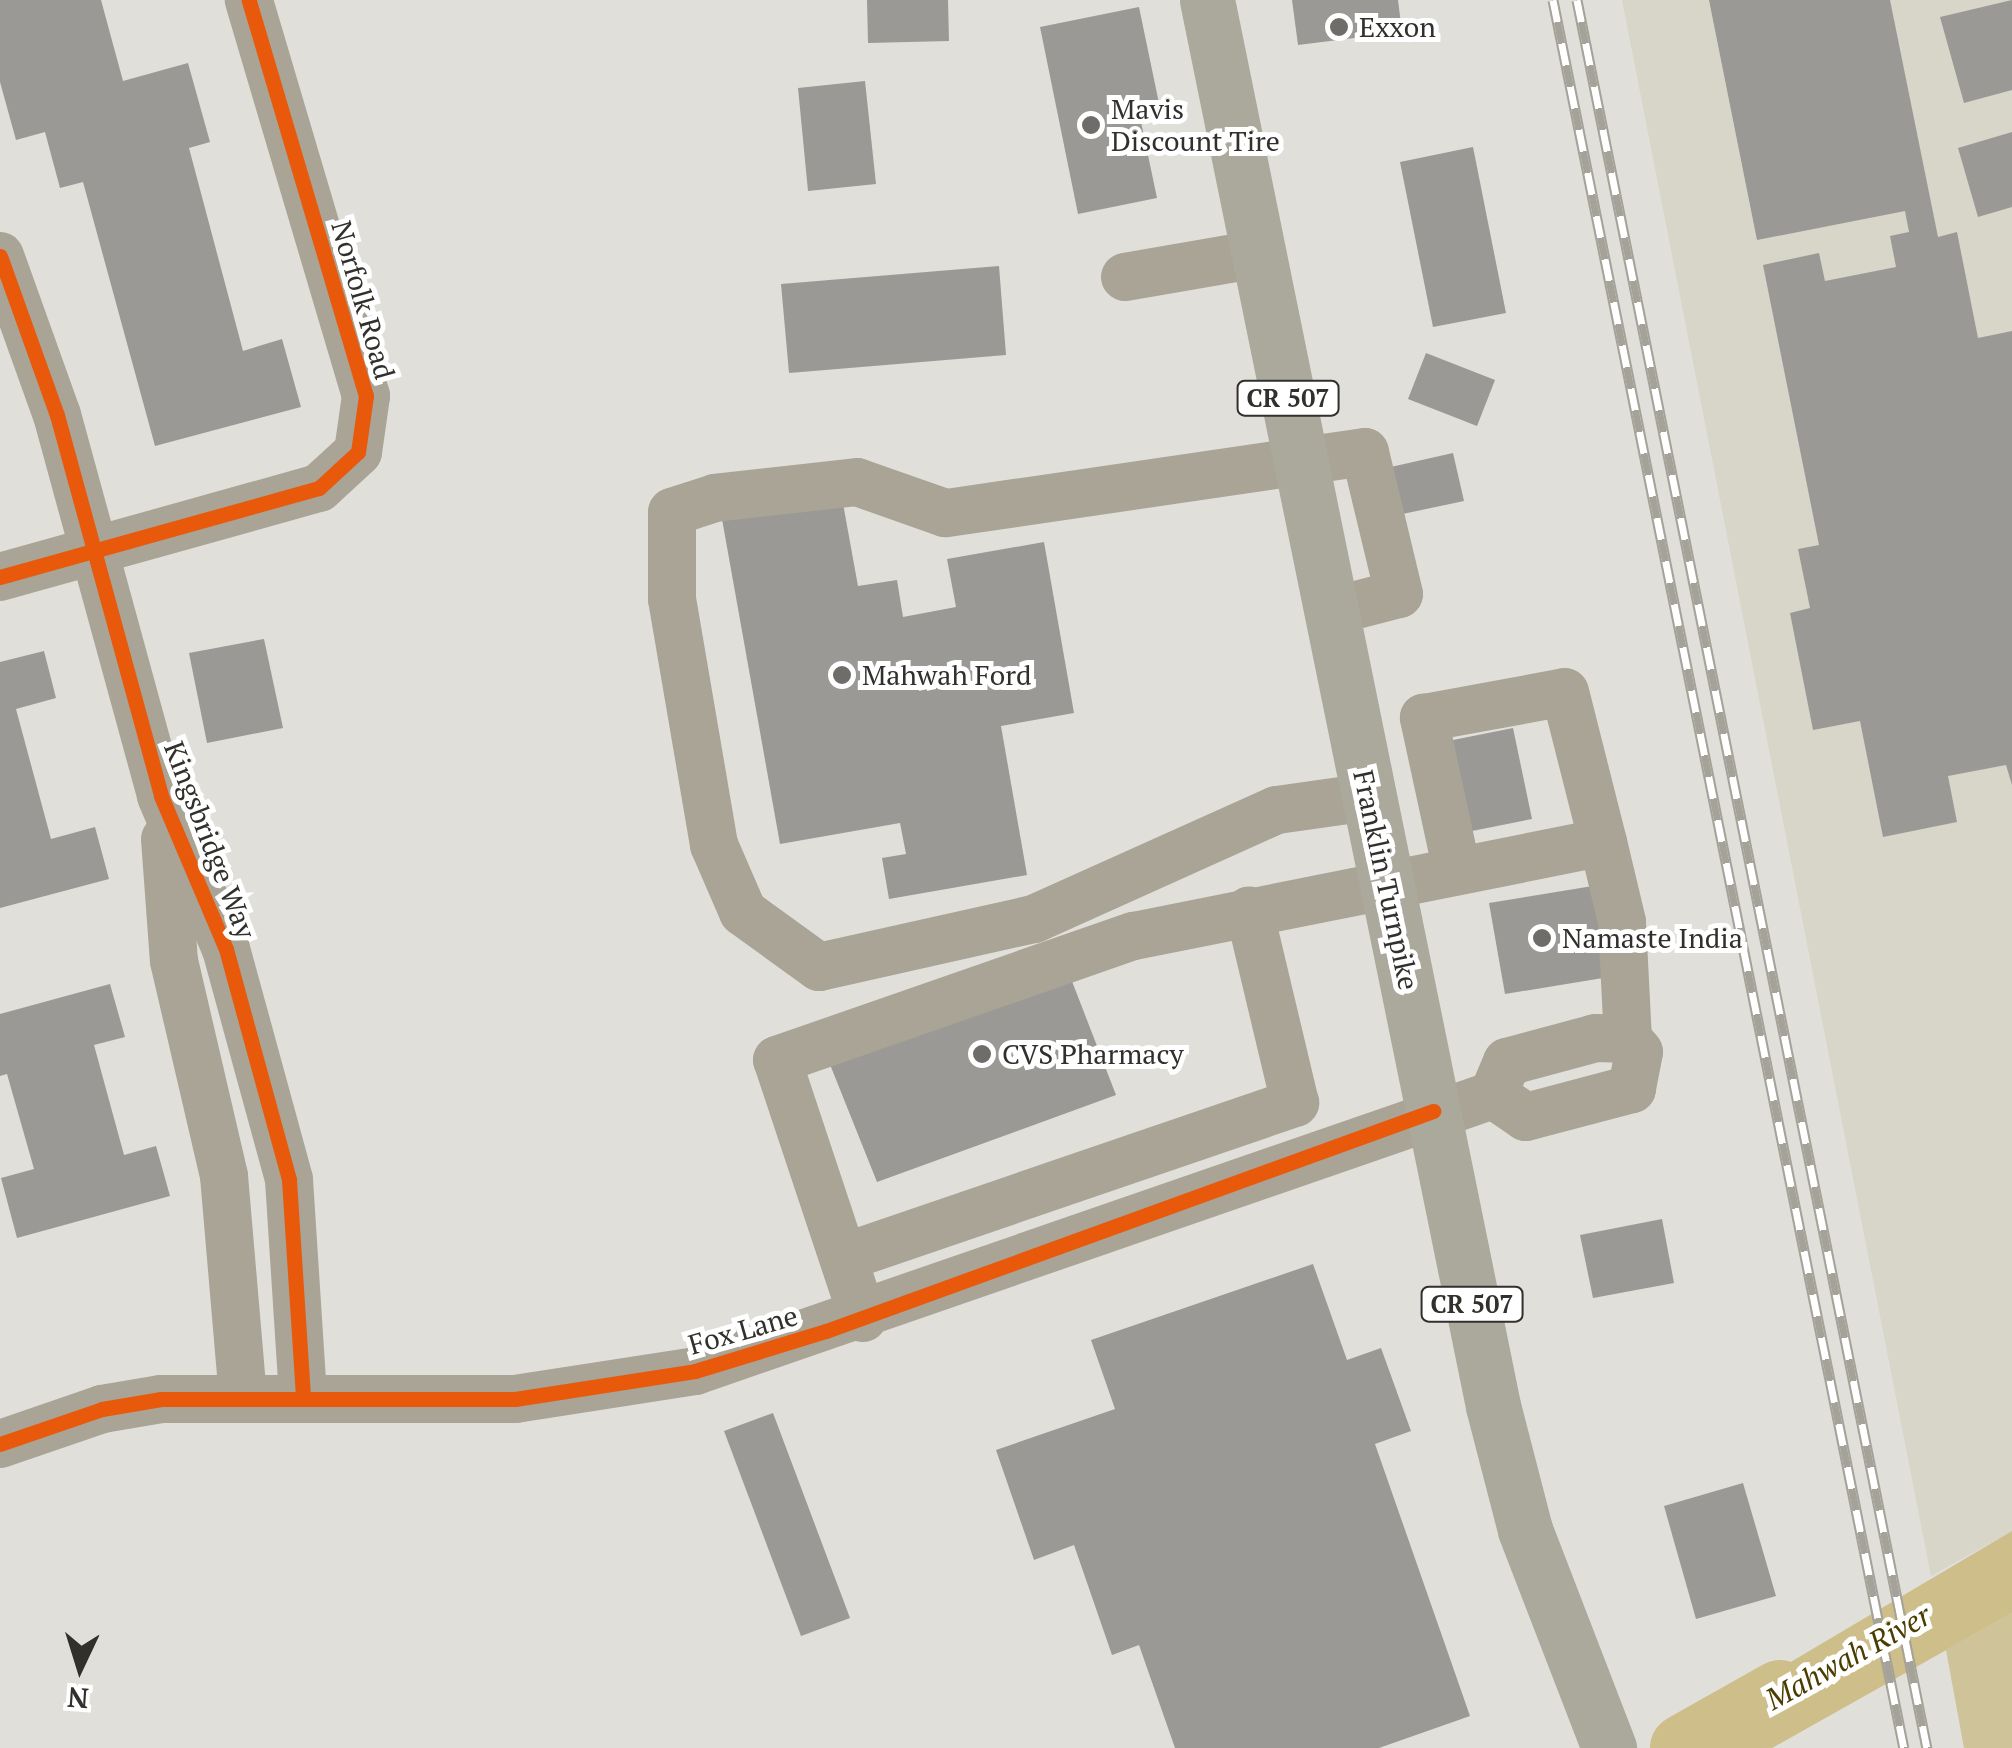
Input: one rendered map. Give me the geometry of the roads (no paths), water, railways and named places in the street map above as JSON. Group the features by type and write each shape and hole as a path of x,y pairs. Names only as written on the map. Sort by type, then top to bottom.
{"main road":[{"name":"Franklin Turnpike","path":"1208,0 1516,1496 1599,1726"}],"street":[{"name":"Norfolk Road","path":"0,577 90,548 319,488 358,452 367,424 366,396 249,0"},
{"path":"1125,277 1258,254"},
{"name":"Kingsbridge Way","path":"0,256 57,416 90,548 161,796 226,950 289,1180 303,1396"},
{"path":"1300,458 945,513 857,482 715,498 672,512 672,599 714,845 744,912 819,967 1034,919 1277,810 1370,797"},
{"path":"1356,730 1566,692 1622,922 1628,1039 1639,1052 1632,1089 1526,1117 1493,1095 1507,1062 1596,1038 1628,1039"},
{"path":"1424,718 1457,871"},
{"name":"Kingsbridge Way","path":"161,796 174,961 224,1176 244,1396"},
{"path":"863,1318 777,1060 1134,936 1604,842"},
{"path":"845,1257 1295,1104 1249,910"},
{"name":"Fox Lane","path":"17,1438 102,1409 244,1396 461,1400 616,1388 863,1318 1434,1111 1493,1095"},
{"path":"1204,1135 1218,1188"}],"water":[{"path":"2012,1531 2012,1613 1772,1748 1702,1748 1691,1721"}],"waterway":[{"name":"Mahwah River","path":"1684,1748 1780,1694"}],"railway":[{"path":"1553,0 1904,1748"},
{"path":"1577,0 1927,1748"}],"place":[{"name":"Exxon","path":"1339,27"},
{"name":"Mavis Discount Tire","path":"1091,125"},
{"name":"Mahwah Ford","path":"842,675"},
{"name":"Namaste India","path":"1542,938"},
{"name":"CVS Pharmacy","path":"982,1054"}]}
